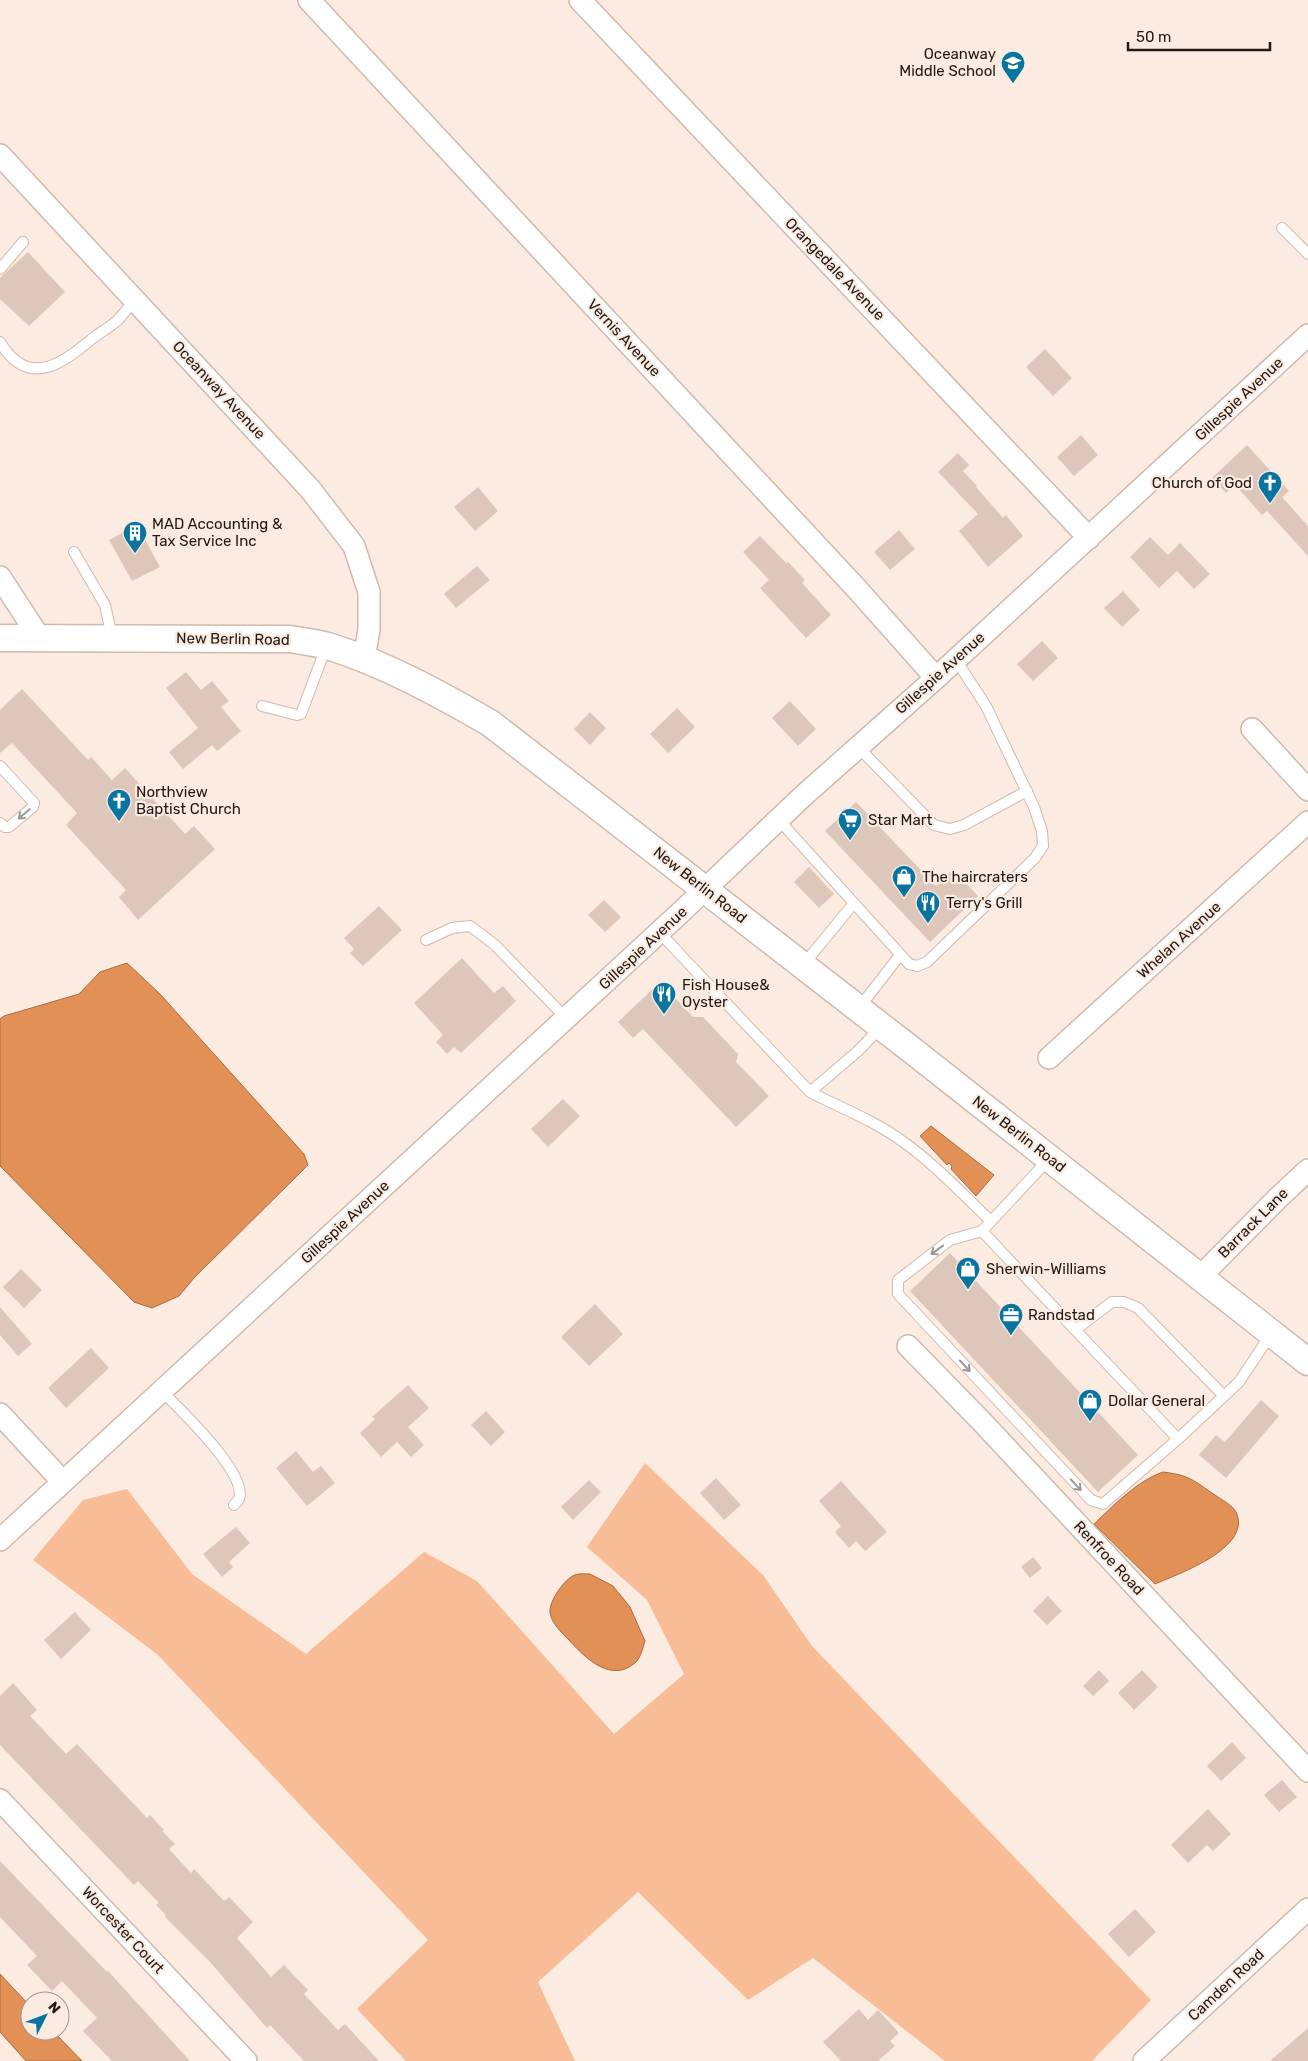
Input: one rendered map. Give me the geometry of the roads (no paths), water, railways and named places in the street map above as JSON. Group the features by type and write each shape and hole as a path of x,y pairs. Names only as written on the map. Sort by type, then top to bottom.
{"street":[{"name":"Vernis Avenue","path":"309,0 850,580 936,678"},
{"name":"Orangedale Avenue","path":"580,0 1088,538"},
{"name":"Oceanway Avenue","path":"0,155 136,299 310,489 354,546 369,592 369,629 364,659"},
{"name":"Gillespie Avenue","path":"0,1540 706,889 714,879 778,819 956,660 1308,335"},
{"path":"0,577 39,638"},
{"name":"New Berlin Road","path":"0,638 290,639 327,646 364,659 428,687 490,723 859,1008 1200,1278 1271,1333 1306,1356"},
{"path":"1252,729 1308,790"},
{"name":"Whelan Avenue","path":"1049,1058 1308,822"},
{"name":"Barrack Lane","path":"1200,1278 1308,1170"},
{"name":"Renfroe Road","path":"908,1346 984,1424 1308,1771"},
{"path":"0,1414 63,1482"},
{"name":"Worcester Court","path":"0,1800 246,2061"},
{"name":"Camden Road","path":"1144,2061 1308,1910"}],"lane":[{"path":"1282,228 1308,254"},
{"path":"0,269 23,242"},
{"path":"0,342 5,351 22,364 35,369 51,367 76,352 117,321 136,299"},
{"path":"74,552 105,605 112,638"},
{"path":"262,706 297,715 301,714 327,646"},
{"path":"778,819 909,964 917,966 927,962 1035,858 1043,846 1042,831 1027,791 986,706 956,660"},
{"path":"858,747 934,825 950,829 964,825 1027,791"},
{"path":"0,766 34,803 34,807 9,827 5,827 0,823"},
{"path":"803,965 854,903"},
{"path":"426,940 452,928 470,926 494,944 566,1018"},
{"path":"659,932 810,1092 888,1131 903,1141 991,1221"},
{"path":"859,1008 900,955"},
{"path":"810,1092 858,1051 882,1026"},
{"path":"1049,1158 982,1231 950,1240 898,1280 898,1294 1091,1500 1103,1504 1178,1439 1239,1382 1271,1333"},
{"path":"982,1231 1178,1439"},
{"path":"1075,1330 1112,1302 1124,1302 1138,1308 1224,1396"},
{"path":"162,1391 213,1444 225,1461 240,1491 239,1499 234,1505"}],"place":[{"name":"Oceanway Middle School","path":"1013,84"},
{"name":"Church of God","path":"1270,504"},
{"name":"MAD Accounting & Tax Service Inc","path":"135,554"},
{"name":"Northview Baptist Church","path":"119,822"},
{"name":"Star Mart","path":"850,841"},
{"name":"The haircraters","path":"904,898"},
{"name":"Terry's Grill","path":"928,924"},
{"name":"Fish House& Oyster","path":"664,1015"},
{"name":"Sherwin-Williams","path":"968,1290"},
{"name":"Randstad","path":"1011,1336"},
{"name":"Dollar General","path":"1090,1422"}]}
